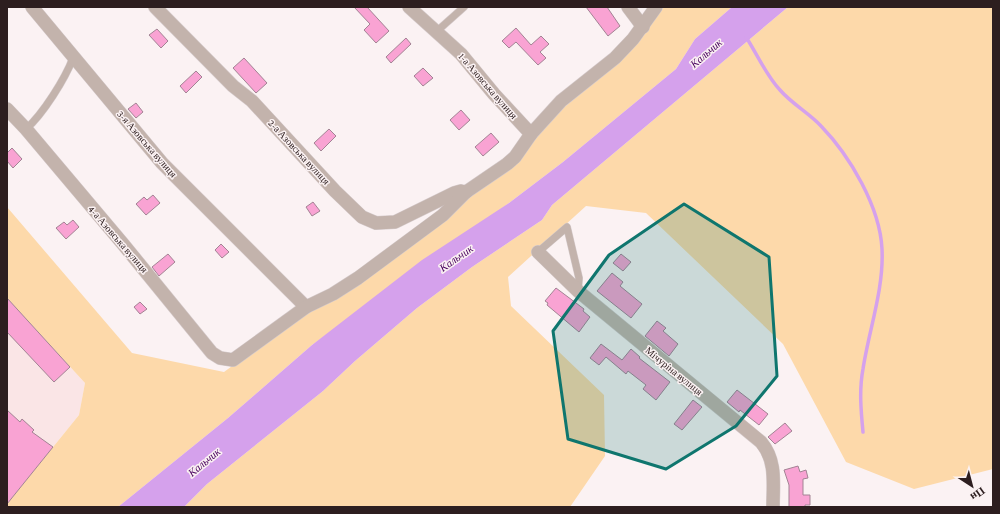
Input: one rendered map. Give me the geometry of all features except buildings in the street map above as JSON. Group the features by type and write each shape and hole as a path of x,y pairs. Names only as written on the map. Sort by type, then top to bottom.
{"street":[{"name":"3-я Азовська вулиця","path":"32,7 162,163 306,306"},
{"name":"2-а Азовська вулиця","path":"155,7 234,86 252,101 335,191 362,217 376,223 395,222 454,193 462,191 466,192"},
{"name":"1-а Азовська вулиця","path":"409,7 461,54 494,94 531,134"},
{"path":"628,7 643,26"},
{"path":"306,306 333,294 358,278 443,215 466,192 515,157 531,134 561,101 614,58 643,26 656,7"},
{"name":"4-а Азовська вулиця","path":"7,109 26,129 212,353 220,358 232,360 306,306"},
{"name":"Мічуріна вулиця","path":"538,252 578,291 761,442 770,455 772,462 774,507"}],"lane":[{"path":"436,32 464,7"},
{"path":"26,129 42,112 68,72 73,58"},
{"path":"538,252 567,227 579,278 578,291"}],"highlighted area":[{"path":"684,204 769,257 777,376 736,426 666,469 568,439 553,331 609,255"}],"shaded area":[{"path":"664,7 732,7 695,39 676,69 563,162 509,203 312,345 228,418 118,507 7,507 7,504 79,415 85,383 7,298 7,207 132,353 224,372 306,312 337,299 440,224 452,204 529,145 563,108 620,61"},
{"path":"788,7 993,7 993,469 914,489 846,462 783,344 646,213 586,206 508,277 511,306 604,395 605,456 570,507 184,507 207,484 323,391 355,361 417,308 472,267 542,220 552,205"},
{"path":"7,298 85,383 79,415 7,504"}],"water":[{"name":"Кальчик","path":"732,7 788,7 552,205 542,220 472,267 417,308 355,361 323,391 207,484 184,507 118,507 228,418 312,345 422,260 509,203 563,162 676,69 695,39"}],"waterway":[{"path":"746,37 775,84 790,100 821,126 832,138 853,167 862,183 876,216 880,233 882,264 881,279 861,385 863,432"}]}
